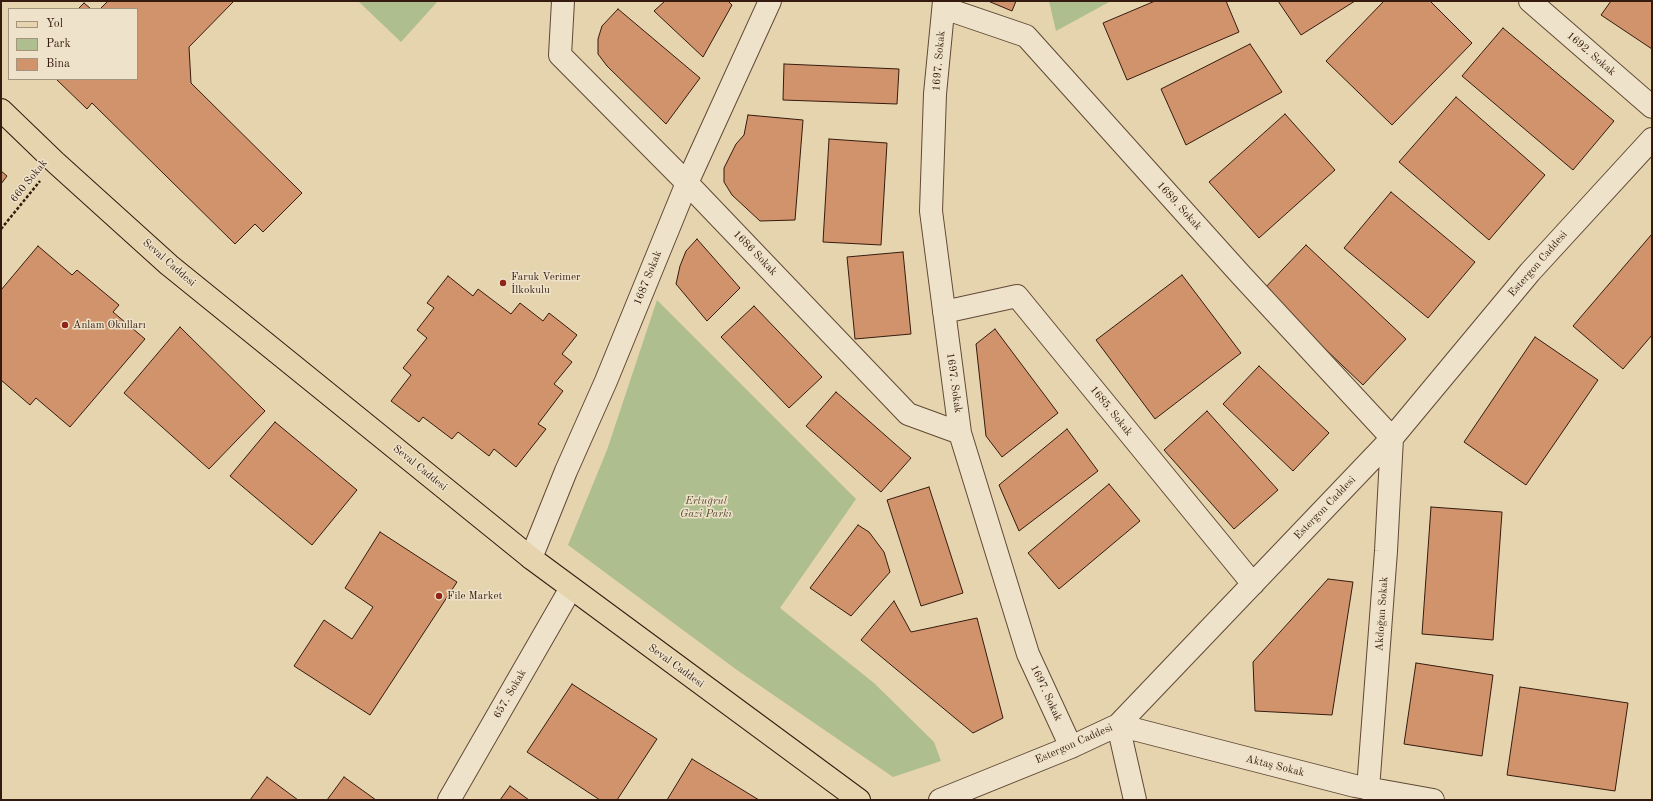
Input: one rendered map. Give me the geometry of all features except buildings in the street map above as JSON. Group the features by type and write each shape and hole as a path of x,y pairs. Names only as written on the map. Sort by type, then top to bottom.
{"main road":[{"name":"Seval Caddesi","path":"1,110 55,162 169,265 531,558 859,800"}],"street":[{"name":"1686 Sokak","path":"563,1 560,55 687,183 908,414 960,433"},
{"name":"1687 Sokak","path":"531,558 566,471 606,381 687,183 770,1"},
{"name":"1692. Sokak","path":"1530,1 1652,107"},
{"name":"1697. Sokak","path":"944,4 935,94 931,211 960,433 1028,654 1071,747"},
{"name":"1689. Sokak","path":"944,4 1026,36 1241,275 1392,438"},
{"name":"Estergon Caddesi","path":"940,800 1071,747 1118,725 1392,438 1530,272 1652,139"},
{"name":"1685. Sokak","path":"944,312 1017,296 1252,584"},
{"name":"Akdoğan Sokak","path":"1368,789 1386,551 1392,438"},
{"name":"657. Sokak","path":"448,800 571,588"},
{"name":"Aktaş Sokak","path":"1118,725 1368,789 1433,800"},
{"path":"1118,725 1135,800"}],"path":[{"name":"660 Sokak","path":"1,230 55,162"}],"green space":[{"path":"358,1 438,1 401,42"},
{"path":"1049,1 1111,1 1056,31"},
{"name":"Ertuğrul Gazi Parkı","path":"657,300 856,499 780,608 874,683 934,742 941,761 893,777 737,670 568,545 607,450"}],"place":[{"name":"Faruk Verimer İlkokulu","path":"503,283"},
{"name":"Anlam Okulları","path":"65,325"},
{"name":"File Market","path":"439,596"}]}
